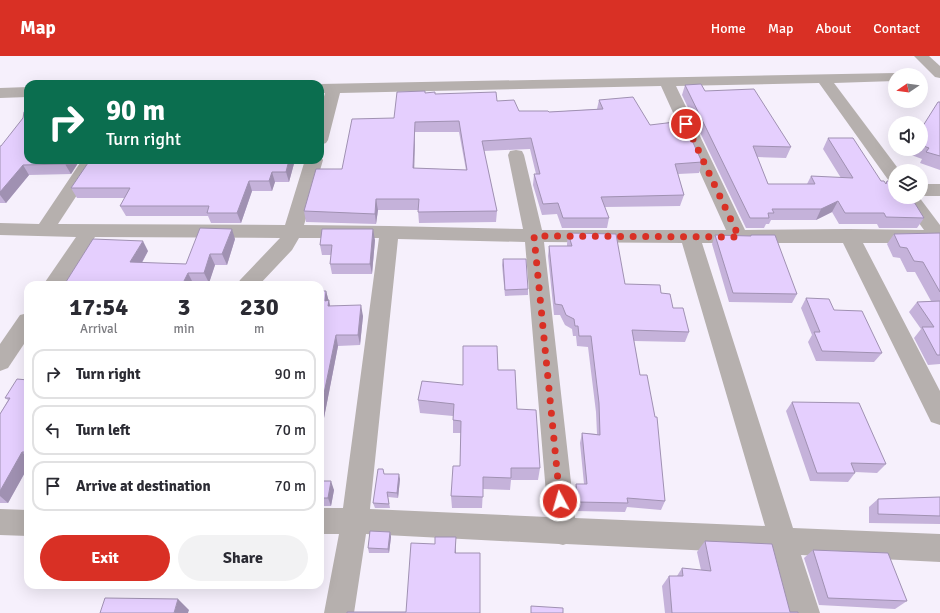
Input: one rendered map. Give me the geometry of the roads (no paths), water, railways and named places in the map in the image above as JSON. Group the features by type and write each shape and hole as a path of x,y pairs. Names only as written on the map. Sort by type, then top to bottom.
{"street":[{"path":"921,56 940,89"},
{"path":"324,111 327,89 888,77"},
{"path":"823,78 888,167"},
{"path":"666,81 739,237"},
{"path":"0,92 24,92"},
{"path":"516,154 534,236 563,532"},
{"path":"44,231 88,164"},
{"path":"252,281 285,245 294,232 313,164"},
{"path":"928,190 940,190"},
{"path":"914,204 939,237"},
{"path":"0,229 89,232 389,232 534,236 739,237 849,235 939,237"},
{"path":"56,281 89,232"},
{"path":"339,613 355,521 389,232"},
{"path":"849,235 940,415"},
{"path":"690,236 784,540 805,613"},
{"path":"0,362 24,327"},
{"path":"324,521 355,521 563,532 784,540 940,548"},
{"path":"0,522 24,523"}]}
